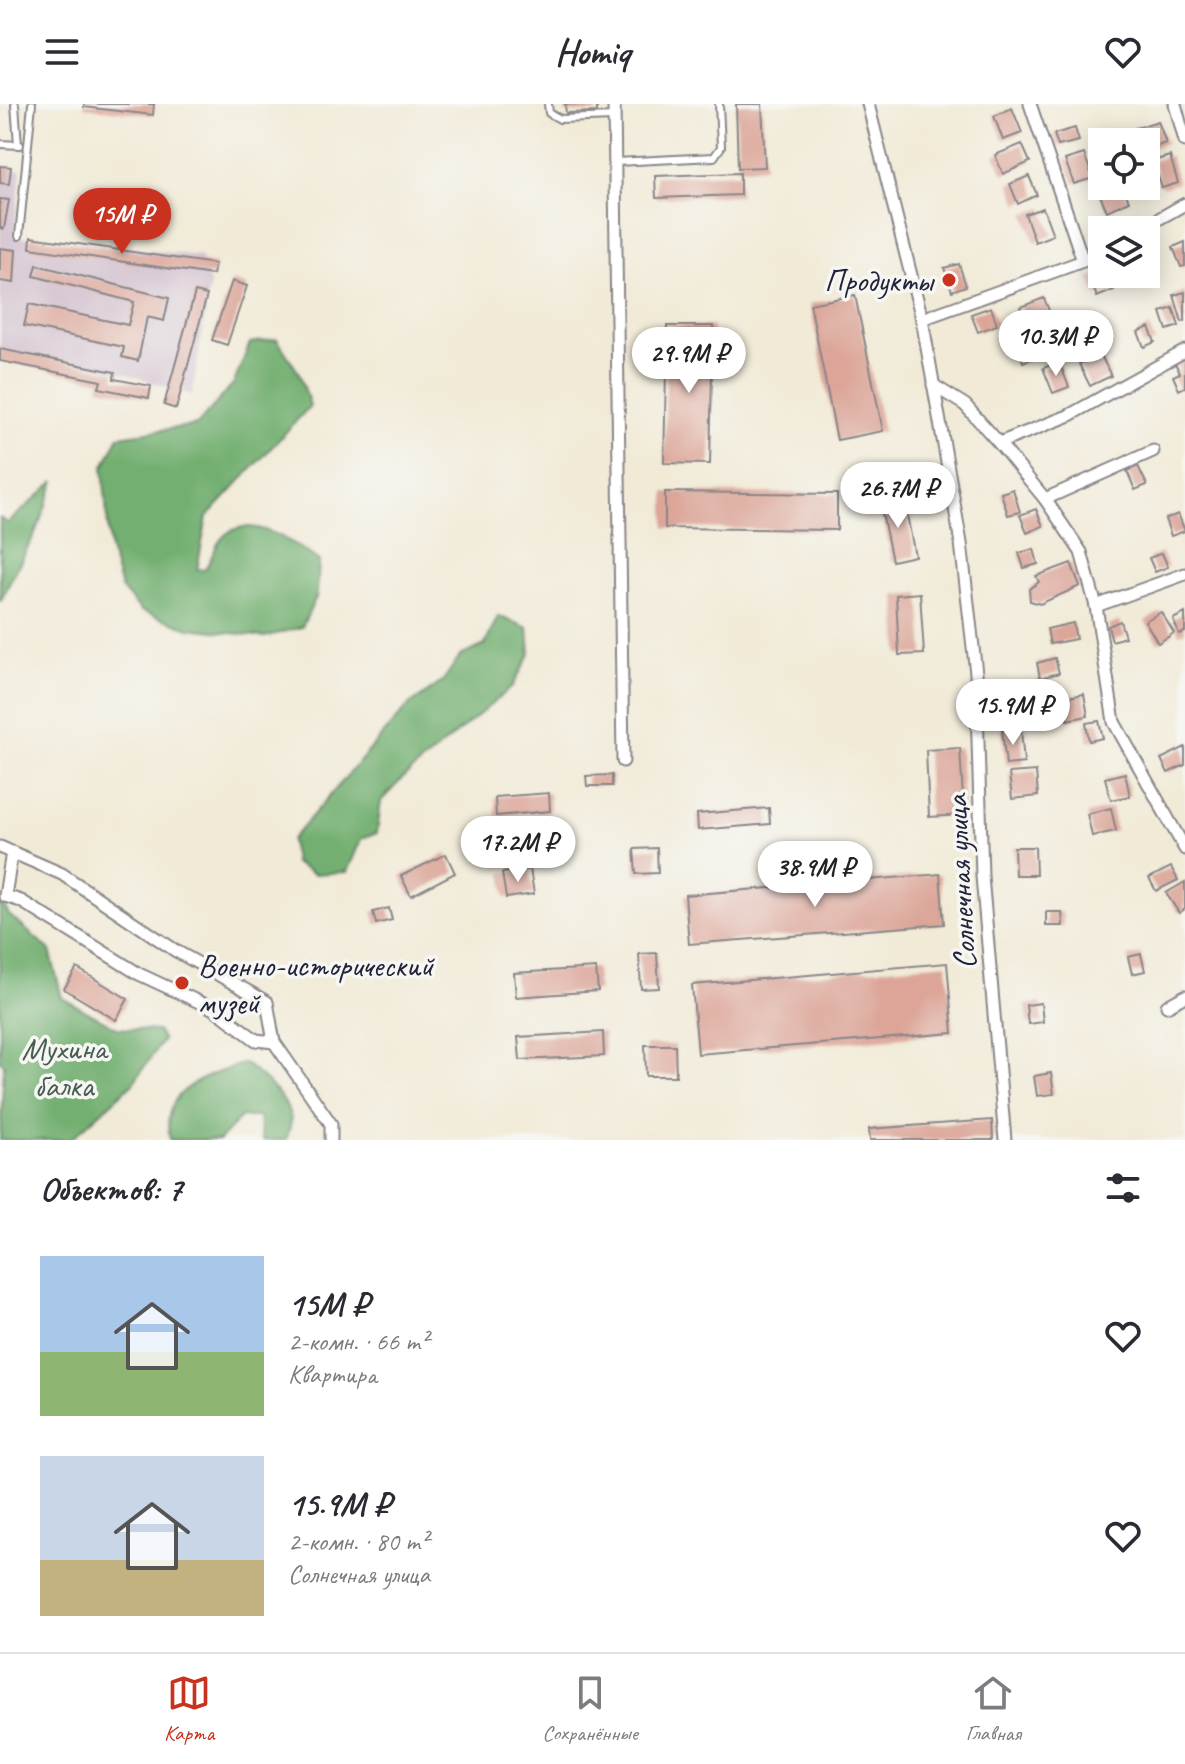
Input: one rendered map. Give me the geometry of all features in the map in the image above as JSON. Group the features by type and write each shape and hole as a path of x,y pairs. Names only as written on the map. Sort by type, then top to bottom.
{"street":[{"path":"614,104 623,761"},
{"name":"Солнечная улица","path":"868,104 922,319 961,543 976,673 982,876 1005,1140"},
{"path":"1030,104 1083,261"},
{"path":"1175,104 1185,141"},
{"path":"1160,218 1185,204"},
{"path":"922,319 1088,258"},
{"path":"999,443 1068,416 1185,351"},
{"path":"933,385 965,405 999,443 1045,499 1081,552 1096,606 1114,722 1185,849"},
{"path":"1045,499 1153,451"},
{"path":"1096,606 1185,574"},
{"path":"274,1042 256,1040 216,1010 139,974 21,901 5,896 6,849 62,874 176,951 267,1002 274,1042 331,1124 331,1140"},
{"path":"1167,1006 1185,996"}],"lane":[{"path":"15,104 18,145"},
{"path":"19,236 32,104"},
{"path":"548,104 549,113 560,119 614,117"},
{"path":"616,162 714,157 721,147 719,104"},
{"path":"0,144 27,146"}],"shaded area":[{"path":"0,168 21,170 14,237 200,256 210,283 192,395 114,370 0,350"}],"green space":[{"path":"277,339 300,375 310,406 207,517 197,569 205,570 219,542 242,527 256,528 284,538 319,561 317,595 302,627 265,637 189,628 141,611 121,588 110,550 103,468 119,436 197,425 234,383 250,343"},
{"path":"55,481 38,527 0,602 0,518 8,523"},
{"path":"498,616 528,628 530,654 512,687 403,778 381,801 377,833 361,839 347,872 314,874 294,863 291,840 408,706 442,682 460,656 485,645"},
{"name":"Мухина балка","path":"0,900 9,915 50,950 62,998 117,1028 157,1031 163,1040 133,1083 70,1140 0,1140 4,1064 0,1061"},
{"path":"244,1063 285,1103 291,1120 286,1140 262,1140 259,1117 241,1117 219,1140 170,1140 168,1122 178,1096 201,1080"}],"building":[{"path":"84,104 154,104 153,115 84,107"},
{"path":"565,104 597,104 597,112 566,113"},
{"path":"736,104 762,104 765,167 738,168"},
{"path":"1012,108 1022,133 1003,140 994,116"},
{"path":"1158,121 1166,143 1160,145 1160,128 1136,128"},
{"path":"1075,128 1079,141 1058,146 1054,134"},
{"path":"1022,144 1030,162 1003,174 995,155"},
{"path":"1084,154 1088,180 1074,184 1065,160"},
{"path":"1170,156 1178,183 1162,188 1160,159"},
{"path":"0,166 11,167 9,184 0,183"},
{"path":"740,173 740,195 656,198 655,176"},
{"path":"1029,176 1037,195 1018,204 1010,184"},
{"path":"0,199 9,200 4,229 0,228"},
{"path":"1102,200 1129,200 1129,201 1107,211"},
{"path":"1043,208 1053,235 1035,242 1025,214"},
{"path":"31,237 215,264 213,275 30,248"},
{"path":"1185,242 1185,266 1181,267 1173,247"},
{"path":"0,248 16,250 14,283 0,281"},
{"path":"959,264 966,286 952,291 944,268"},
{"path":"37,265 169,298 164,321 147,317 138,361 122,357 124,347 24,326 29,304 128,325 134,302 34,276"},
{"path":"232,281 247,286 227,345 212,340"},
{"path":"1093,288 1113,288 1114,290 1097,297"},
{"path":"195,292 207,295 176,409 164,405"},
{"path":"1185,292 1185,321 1182,322 1174,295"},
{"path":"855,295 883,431 837,440 810,304"},
{"path":"1044,298 1054,323 1030,332 1020,307"},
{"path":"991,307 997,325 978,332 971,314"},
{"path":"1173,308 1179,326 1167,330 1161,312"},
{"path":"667,326 713,326 710,464 664,463"},
{"path":"1149,327 1155,342 1144,347 1138,332"},
{"path":"1055,334 1060,348 1023,362 1018,348"},
{"path":"0,349 115,372 114,379 151,386 149,398 99,388 101,381 0,361"},
{"path":"1100,353 1111,376 1090,386 1079,364"},
{"path":"1185,358 1185,387 1179,390 1173,376 1180,373 1175,363"},
{"path":"1059,362 1069,387 1053,393 1043,368"},
{"path":"1138,466 1147,485 1135,490 1127,471"},
{"path":"1013,489 1020,512 1008,515 1001,493"},
{"path":"665,492 837,494 837,530 665,528"},
{"path":"904,499 915,556 892,561 880,504"},
{"path":"1036,509 1043,526 1027,533 1020,515"},
{"path":"1178,514 1185,531 1171,536 1165,519"},
{"path":"1034,549 1038,564 1024,568 1019,553"},
{"path":"1162,553 1168,567 1155,572 1149,558"},
{"path":"1071,563 1080,586 1040,604 1030,601 1029,589 1039,582 1036,576"},
{"path":"920,593 924,654 899,655 896,595"},
{"path":"1161,612 1174,633 1158,643 1145,621"},
{"path":"1185,613 1185,632 1179,634 1173,619"},
{"path":"1120,621 1125,637 1112,641 1108,626"},
{"path":"1073,623 1076,639 1050,644 1047,629"},
{"path":"1055,658 1059,673 1040,678 1037,663"},
{"path":"1084,694 1088,716 1067,720 1063,698"},
{"path":"1099,721 1103,738 1089,741 1086,723"},
{"path":"1021,729 1024,763 1006,765 1002,730"},
{"path":"1185,747 1185,765 1168,773 1161,759"},
{"path":"960,748 964,815 929,817 926,750"},
{"path":"1036,771 1038,796 1012,799 1009,773"},
{"path":"1125,773 1130,796 1111,800 1105,778"},
{"path":"612,775 612,786 587,786 586,776"},
{"path":"549,793 550,811 496,816 495,797"},
{"path":"769,808 770,824 698,830 697,814"},
{"path":"1111,808 1116,831 1092,836 1087,814"},
{"path":"1014,847 1035,847 1036,875 1015,875"},
{"path":"657,848 658,873 636,874 634,849"},
{"path":"446,854 455,873 411,896 401,876"},
{"path":"1171,867 1178,880 1156,891 1149,878"},
{"path":"530,869 534,894 506,898 502,873"},
{"path":"940,874 944,924 689,944 685,895"},
{"path":"1185,882 1185,909 1179,913 1166,893"},
{"path":"389,908 392,920 376,924 373,912"},
{"path":"1046,912 1062,912 1063,926 1046,926"},
{"path":"657,953 659,988 641,989 639,954"},
{"path":"1141,954 1145,971 1132,974 1128,957"},
{"path":"947,963 953,1033 698,1054 692,985"},
{"path":"77,968 128,999 116,1020 64,989"},
{"path":"596,968 598,991 516,997 514,973"},
{"path":"1041,1003 1043,1022 1028,1024 1026,1005"},
{"path":"603,1032 604,1056 520,1060 518,1037"},
{"path":"645,1045 675,1045 676,1076 646,1076"},
{"path":"1051,1073 1054,1094 1037,1096 1034,1076"},
{"path":"992,1120 993,1140 870,1140 869,1129"}],"place":[{"name":"Продукты","path":"949,280"},
{"name":"Военно-исторический музей","path":"182,983"}]}
